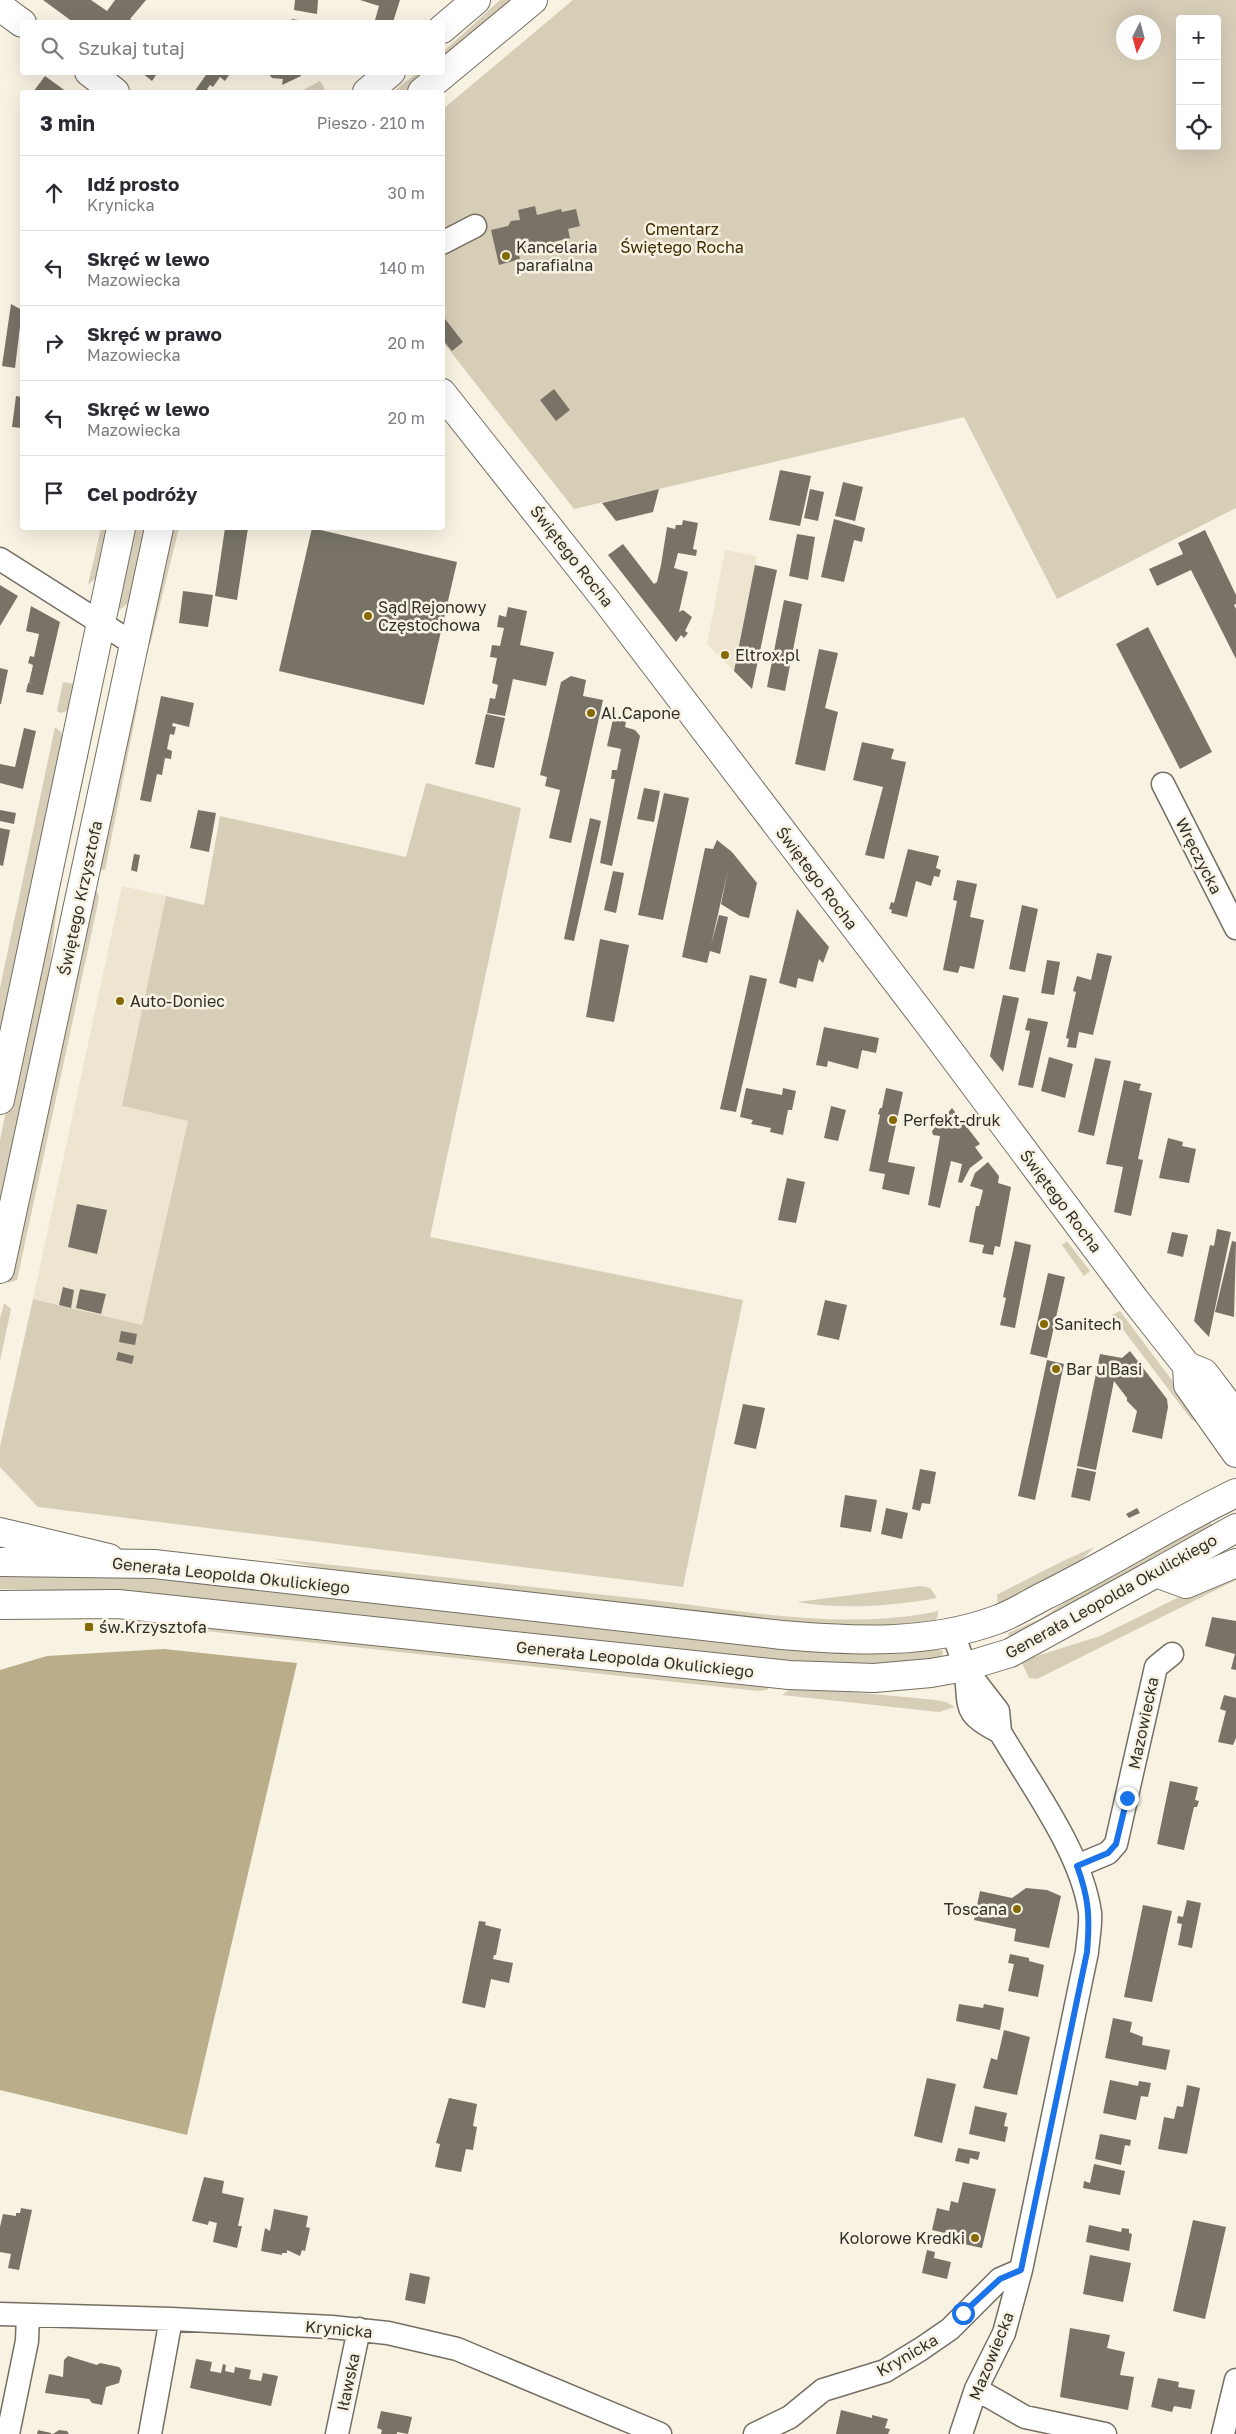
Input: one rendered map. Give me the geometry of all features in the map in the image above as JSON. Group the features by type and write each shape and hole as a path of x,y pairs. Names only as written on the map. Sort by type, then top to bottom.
{"main road":[{"path":"445,26 476,0"},
{"path":"445,73 533,0"},
{"path":"0,7 20,22"},
{"path":"92,75 112,90"},
{"path":"370,90 388,75"},
{"path":"424,90 443,75"},
{"name":"Świętego Rocha","path":"445,397 606,600 929,1024 1135,1300 1187,1366 1204,1373 1236,1415"},
{"path":"0,1100 121,530"},
{"name":"Świętego Krzysztofa","path":"0,1269 159,530"},
{"name":"Świętego Rocha","path":"1187,1366 1188,1385 1236,1453"},
{"name":"Generała Leopolda Okulickiego","path":"0,1562 130,1562 791,1636 870,1640 953,1632 997,1620 1081,1577 1203,1508 1236,1493"},
{"name":"Generała Leopolda Okulickiego","path":"0,1605 118,1604 789,1675 874,1678 931,1673 964,1667 1010,1654 1236,1528"},
{"path":"0,1532 130,1562"},
{"path":"1156,1573 1186,1584 1236,1562"}],"street":[{"path":"445,241 475,226"},
{"path":"0,559 134,644"},
{"name":"Wręczycka","path":"1163,784 1236,928"},
{"name":"Mazowiecka","path":"953,1632 964,1667 998,1711 1000,1732 1077,1866 1083,1882 1090,1915 1087,1952 1021,2270 1004,2333 976,2390 961,2434"},
{"name":"Mazowiecka","path":"1077,1866 1108,1853 1116,1844 1156,1667 1172,1654"},
{"name":"Krynicka","path":"755,2434 790,2417 823,2390 885,2371 950,2329 1000,2279 1021,2270"},
{"name":"Krynicka","path":"0,2314 172,2319 359,2329 388,2333 457,2349 660,2434"},
{"path":"8,2434 27,2341 28,2316"},
{"path":"150,2434 172,2319"},
{"name":"Iławska","path":"337,2434 359,2329"},
{"path":"1223,2434 1236,2380"},
{"path":"976,2390 1025,2418 1105,2434"}],"shaded area":[{"path":"725,550 757,556 734,671 707,644"},
{"name":"Auto-Doniec","path":"122,886 166,896 123,1106 188,1121 142,1325 33,1299"},
{"path":"164,1649 297,1663 187,2135 0,2090 0,1670 47,1656"}],"green space":[{"path":"500,0 516,0 445,59 445,50"},
{"name":"Cmentarz Świętego Rocha","path":"573,0 1236,0 1236,508 1057,599 964,417 574,509 445,345 445,107"},
{"path":"414,75 426,75 408,90 396,90"},
{"path":"320,81 325,89 323,90 303,90"},
{"path":"101,530 109,530 98,576 88,585"},
{"path":"131,530 144,530 133,599 121,609 114,607"},
{"path":"170,530 179,530 150,645 147,638"},
{"path":"63,682 75,684 70,710 61,713 57,711"},
{"path":"96,689 102,691 59,892 45,1001 0,1216 0,1140"},
{"path":"134,698 139,699 105,870 99,869"},
{"path":"55,727 61,732 63,741 0,1032 0,988"},
{"path":"426,783 521,808 430,1237 743,1300 683,1587 38,1507 0,1467 0,1447 33,1299 142,1325 188,1121 122,1106 166,896 204,905 220,816 406,857"},
{"path":"94,889 98,893 99,898 17,1280 8,1283"},
{"path":"1067,1241 1090,1271 1084,1276 1062,1245"},
{"path":"4,1303 11,1309 0,1361 0,1319"},
{"path":"1120,1311 1201,1419 1197,1423 1191,1419 1112,1315"},
{"path":"1209,1519 1212,1525 1104,1585 1049,1621 1011,1641 1008,1633 1042,1618 1088,1586"},
{"path":"1095,1547 1063,1576 998,1605 997,1595 1000,1593"},
{"path":"270,1558 795,1617 868,1619 903,1617 938,1611 938,1613 936,1619 929,1624 847,1628 362,1576"},
{"path":"1236,1569 1236,1580 1037,1679 1029,1678 1021,1661 1100,1636"},
{"path":"57,1573 149,1579 934,1648 943,1651 942,1658 930,1665 813,1665 179,1598 0,1589 0,1574"},
{"path":"921,1586 930,1588 937,1598 867,1606 832,1606 797,1602"},
{"path":"173,1623 772,1683 767,1690 758,1691 178,1628"},
{"path":"810,1688 936,1700 946,1702 955,1707 939,1712 782,1695 789,1690"}],"building":[{"path":"43,0 91,0 107,11 115,0 146,0 130,19 131,20 70,20"},
{"path":"295,0 318,0 317,14 294,10"},
{"path":"360,0 400,0 394,20 375,20 379,6"},
{"path":"145,75 156,75 152,81"},
{"path":"206,75 229,75 225,81 220,77 213,87 210,85 207,89 209,90 195,90"},
{"path":"270,75 301,75 282,85 283,79 272,78"},
{"path":"45,76 64,90 34,90"},
{"path":"535,206 537,215 561,209 562,212 576,209 580,226 568,229 570,238 518,250 520,259 499,265 491,230 508,226 511,221 520,220 518,210"},
{"path":"11,304 20,309 15,368 2,366"},
{"path":"445,319 463,342 452,351 445,343"},
{"path":"554,389 570,410 556,421 540,400"},
{"path":"16,396 20,397 20,428 12,427"},
{"path":"780,470 811,476 800,526 769,520"},
{"path":"843,482 863,487 855,521 835,516"},
{"path":"659,489 653,512 616,521 602,503"},
{"path":"810,489 824,492 818,521 804,518"},
{"path":"834,519 865,528 862,542 854,540 844,582 821,577"},
{"path":"683,520 698,523 693,549 697,550 696,556 678,553 674,568 688,572 679,612 683,610 692,617 685,631 688,633 684,638 681,635 676,642 608,555 623,544 654,584 657,582 661,565 667,527 675,529 676,525 682,525"},
{"path":"225,530 248,530 237,600 215,596"},
{"name":"Sąd Rejonowy Częstochowa","path":"312,530 321,530 457,562 424,705 279,671"},
{"path":"1205,530 1236,595 1236,604 1234,605 1236,609 1236,659 1191,570 1157,586 1149,569 1183,554 1178,543"},
{"path":"797,534 815,537 808,580 789,576"},
{"path":"755,565 777,570 752,689 734,671"},
{"path":"0,585 18,596 0,626"},
{"path":"183,591 213,595 208,627 179,623"},
{"path":"784,600 802,604 785,691 767,687"},
{"path":"31,606 60,622 43,695 26,692 28,683 36,685 29,683 33,665 28,663 30,656 34,657 39,634 26,631"},
{"path":"508,607 527,611 520,645 554,652 546,686 513,679 505,716 487,713 490,698 495,699 498,685 492,683 497,658 490,657 492,645 500,646 504,628 497,627 499,615 506,617"},
{"path":"1148,627 1212,752 1180,769 1116,644"},
{"path":"819,649 838,653 825,708 838,712 825,771 795,764"},
{"path":"0,668 8,670 1,704 0,704"},
{"path":"571,676 586,680 583,696 603,700 571,843 549,838 560,790 545,786 547,777 540,775 561,682"},
{"path":"161,696 194,703 189,727 173,723 172,726 176,727 174,735 170,734 167,749 172,751 171,759 165,758 162,775 157,774 151,802 140,800"},
{"path":"486,714 505,718 494,768 475,764"},
{"path":"613,719 626,722 625,727 635,730 640,736 612,866 600,863 615,779 611,779 612,770 617,770 621,749 607,746"},
{"path":"24,728 36,731 23,789 0,783 0,764 15,767"},
{"path":"862,742 894,749 891,759 906,762 884,859 865,855 883,787 853,780"},
{"path":"644,788 660,791 654,822 637,819"},
{"path":"664,793 689,798 663,920 638,915"},
{"path":"0,810 16,813 14,824 0,821"},
{"path":"198,810 216,813 209,852 190,848"},
{"path":"590,818 601,821 574,941 564,939"},
{"path":"0,828 10,830 3,866 0,865"},
{"path":"717,840 732,852 757,883 749,918 740,916 721,904 728,870 711,945 719,915 728,917 720,954 710,951 707,963 682,957 705,848 713,849"},
{"path":"908,849 939,856 936,868 941,870 939,877 934,876 931,886 916,881 907,917 891,913 892,910 889,909 891,902 894,903"},
{"path":"134,854 140,855 137,872 131,870"},
{"path":"613,871 624,873 616,913 604,910"},
{"path":"957,880 977,884 970,917 984,920 974,969 960,966 958,973 943,970 957,901 953,900"},
{"path":"1022,905 1038,909 1025,972 1009,969"},
{"path":"797,909 829,947 823,963 819,959 813,982 798,978 796,988 779,983"},
{"path":"600,939 629,945 614,1022 586,1017"},
{"path":"1097,953 1112,956 1093,1035 1079,1032 1076,1048 1067,1047 1069,1039 1066,1038 1076,992 1073,991 1077,976 1091,980"},
{"path":"1047,960 1060,962 1054,995 1041,993"},
{"path":"750,975 767,979 736,1112 720,1109"},
{"path":"1003,995 1019,998 1003,1072 990,1056"},
{"path":"1028,1018 1048,1022 1033,1088 1018,1085 1030,1031 1025,1030"},
{"path":"824,1027 879,1038 876,1053 862,1050 858,1069 828,1061 827,1067 816,1065"},
{"path":"1049,1057 1073,1064 1065,1098 1041,1091"},
{"path":"1095,1058 1111,1061 1094,1136 1078,1132"},
{"path":"1124,1080 1141,1084 1139,1090 1152,1093 1138,1159 1143,1160 1131,1216 1114,1212 1123,1167 1106,1164"},
{"path":"746,1088 782,1095 783,1088 796,1091 792,1110 788,1110 783,1135 770,1132 771,1128 751,1124 753,1120 740,1117"},
{"path":"886,1088 903,1092 888,1162 915,1167 909,1195 882,1189 885,1174 869,1171 880,1115 878,1114 880,1108 882,1108"},
{"path":"831,1106 846,1110 838,1141 824,1138"},
{"path":"952,1108 980,1144 975,1147 983,1158 970,1168 962,1183 958,1182 962,1164 951,1161 940,1208 928,1205 940,1136 933,1135 932,1131"},
{"path":"1168,1138 1183,1142 1182,1146 1196,1149 1189,1183 1159,1178"},
{"path":"988,1162 999,1176 998,1183 1011,1187 1000,1247 995,1246 993,1255 982,1253 984,1245 969,1242 976,1206 979,1206 983,1190 970,1186 975,1173"},
{"path":"787,1178 805,1182 796,1223 778,1220"},
{"path":"77,1204 107,1210 97,1254 68,1247"},
{"path":"1217,1229 1231,1232 1209,1337 1194,1321 1210,1245 1214,1246"},
{"path":"1172,1232 1188,1235 1183,1257 1167,1253"},
{"path":"1015,1241 1031,1245 1015,1328 1000,1325 1006,1298 1003,1297"},
{"path":"1232,1241 1236,1242 1234,1317 1215,1312"},
{"path":"1048,1273 1065,1277 1047,1358 1030,1354"},
{"path":"63,1287 74,1290 71,1308 59,1305"},
{"path":"80,1289 106,1294 101,1314 76,1308"},
{"path":"825,1300 847,1305 839,1340 817,1335"},
{"path":"121,1331 137,1334 135,1345 119,1342"},
{"path":"1130,1351 1167,1399 1168,1407 1162,1439 1132,1432 1137,1411 1127,1401 1127,1398 1114,1381 1096,1470 1077,1466 1100,1354 1122,1358"},
{"path":"118,1352 134,1356 132,1364 116,1360"},
{"path":"1047,1360 1064,1364 1035,1500 1018,1496"},
{"path":"743,1404 765,1408 756,1449 734,1444"},
{"path":"1077,1468 1096,1472 1090,1501 1071,1497"},
{"path":"920,1469 936,1472 930,1504 922,1503 920,1511 912,1509"},
{"path":"845,1495 877,1500 871,1532 840,1527"},
{"path":"886,1508 908,1513 902,1539 881,1534"},
{"path":"1137,1508 1140,1513 1129,1518 1126,1514"},
{"path":"1212,1617 1236,1621 1236,1670 1231,1669 1235,1654 1205,1646"},
{"path":"1224,1695 1236,1698 1236,1738 1233,1745 1218,1742 1226,1711 1220,1709"},
{"path":"1170,1781 1198,1787 1195,1800 1199,1801 1197,1807 1194,1807 1184,1850 1157,1844"},
{"name":"Toscana","path":"1026,1888 1047,1890 1061,1896 1049,1948 1014,1941 1016,1929 974,1920 980,1891 1012,1898"},
{"path":"1187,1900 1201,1903 1192,1948 1178,1945 1182,1924 1177,1923 1178,1916 1183,1917"},
{"path":"1143,1905 1172,1911 1152,2002 1124,1997"},
{"path":"479,1921 486,1922 485,1925 501,1929 496,1955 494,1955 493,1959 513,1963 509,1983 491,1979 485,2008 462,2003"},
{"path":"1010,1954 1029,1958 1029,1961 1044,1965 1038,1997 1008,1991 1014,1964 1008,1963"},
{"path":"959,2004 983,2008 984,2004 1004,2008 1000,2030 956,2021"},
{"path":"1113,2018 1132,2022 1130,2032 1143,2037 1142,2045 1170,2050 1166,2070 1105,2058"},
{"path":"1004,2030 1030,2037 1017,2095 983,2088 991,2058 997,2060"},
{"path":"927,2078 956,2084 942,2143 914,2136"},
{"path":"1110,2080 1138,2086 1139,2081 1151,2083 1148,2097 1141,2096 1136,2120 1103,2113"},
{"path":"1187,2085 1200,2088 1187,2154 1158,2149 1164,2117 1174,2119 1177,2106 1183,2107"},
{"path":"449,2098 477,2104 473,2126 477,2127 473,2150 466,2149 461,2172 435,2167 440,2144 436,2143"},
{"path":"975,2106 1007,2113 1004,2126 1008,2127 1005,2142 969,2134"},
{"path":"1100,2134 1131,2140 1130,2146 1125,2145 1121,2165 1095,2159"},
{"path":"958,2148 980,2152 978,2160 970,2158 969,2164 955,2161"},
{"path":"1094,2164 1125,2171 1120,2195 1083,2188 1084,2181 1090,2183"},
{"path":"204,2177 224,2181 222,2193 244,2198 238,2226 242,2226 237,2248 213,2242 217,2223 209,2221 208,2225 192,2221"},
{"path":"963,2182 996,2189 982,2248 950,2241 952,2231 946,2230 945,2233 932,2230 937,2208 949,2211 951,2201 958,2203"},
{"path":"21,2208 32,2210 19,2270 8,2268 11,2254 0,2252 0,2227 3,2214 16,2216 16,2213 20,2213"},
{"path":"274,2209 308,2216 306,2227 310,2228 305,2251 302,2250 300,2256 287,2250 287,2253 282,2253 282,2255 261,2251 265,2228 270,2231"},
{"path":"1193,2220 1226,2227 1205,2319 1173,2311"},
{"path":"1089,2225 1121,2232 1122,2228 1129,2229 1129,2233 1132,2234 1129,2251 1086,2242"},
{"path":"927,2250 935,2252 934,2258 951,2262 947,2279 922,2273"},
{"path":"1090,2255 1131,2263 1123,2302 1083,2294"},
{"path":"410,2273 430,2277 425,2304 405,2300"},
{"path":"1070,2328 1110,2335 1107,2348 1125,2352 1120,2375 1134,2377 1128,2410 1060,2397"},
{"path":"68,2356 97,2365 100,2363 119,2367 122,2371 119,2383 106,2387 102,2405 92,2403 89,2399 45,2393 49,2374 63,2377 64,2360"},
{"path":"196,2359 212,2362 210,2371 221,2373 223,2364 226,2365 225,2371 234,2373 235,2367 251,2370 249,2379 261,2381 263,2373 278,2376 271,2406 190,2388"},
{"path":"1158,2378 1179,2382 1178,2387 1195,2390 1191,2409 1174,2406 1172,2412 1151,2407"},
{"path":"841,2410 872,2418 872,2415 888,2419 885,2428 890,2429 888,2434 836,2434"},
{"path":"381,2411 412,2417 408,2434 397,2432 397,2434 381,2434 382,2430 377,2428"},
{"path":"38,2430 51,2433 51,2434 37,2434"},
{"path":"59,2430 67,2431 69,2434 53,2434"}],"place":[{"name":"Kancelaria parafialna","path":"506,256"},
{"name":"Sąd Rejonowy Częstochowa","path":"368,616"},
{"name":"Eltrox.pl","path":"725,655"},
{"name":"Al.Capone","path":"591,713"},
{"name":"Auto-Doniec","path":"120,1001"},
{"name":"Perfekt-druk","path":"893,1120"},
{"name":"Sanitech","path":"1044,1324"},
{"name":"Bar u Basi","path":"1056,1369"},
{"name":"św.Krzysztofa","path":"89,1627"},
{"name":"Toscana","path":"1017,1909"},
{"name":"Kolorowe Kredki","path":"975,2238"}],"route":[{"path":"963,2313 1000,2279 1021,2270 1087,1952 1090,1915 1083,1882 1077,1866 1108,1853 1116,1844 1127,1798"}]}
